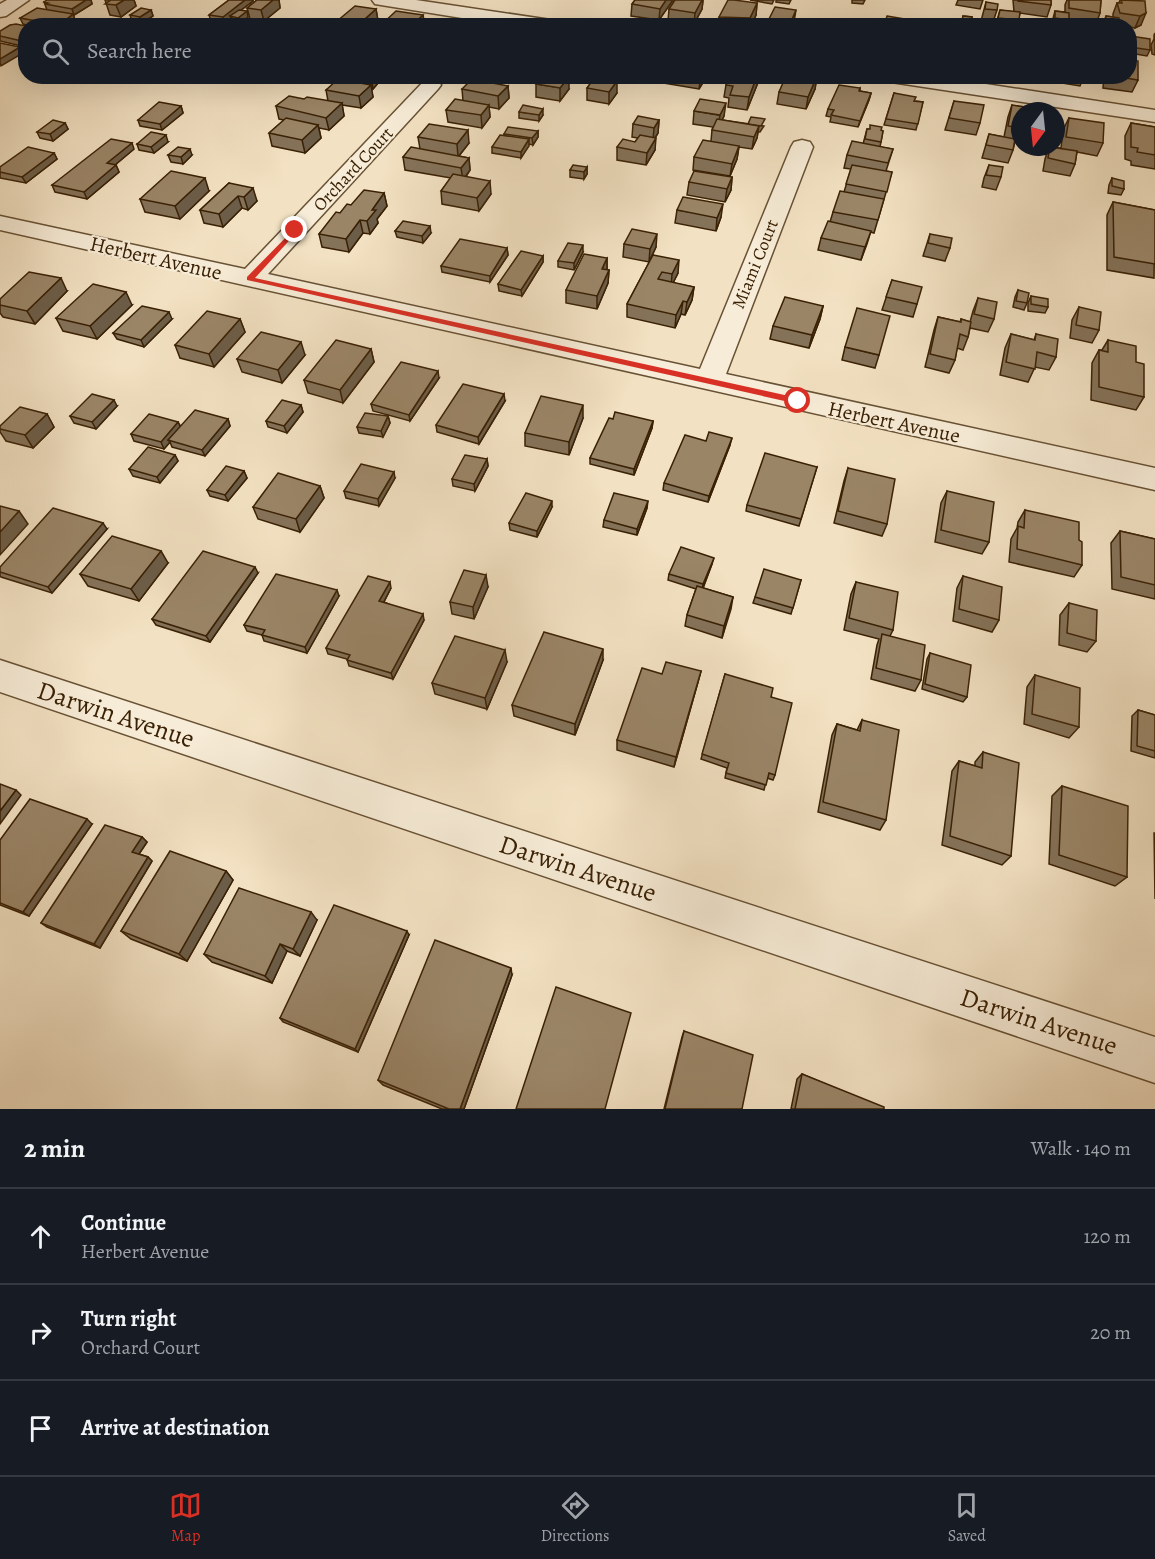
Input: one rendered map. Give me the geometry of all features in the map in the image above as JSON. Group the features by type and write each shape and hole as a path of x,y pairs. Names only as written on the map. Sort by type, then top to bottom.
{"street":[{"path":"0,12 20,0"},
{"path":"381,0 499,18"},
{"path":"944,84 1155,116"},
{"name":"Orchard Court","path":"249,279 431,85"},
{"name":"Miami Court","path":"709,382 802,147"},
{"name":"Herbert Avenue","path":"0,223 709,382 1155,479"},
{"name":"Darwin Avenue","path":"0,676 1155,1060"}],"building":[{"path":"47,0 86,0 72,9 45,4 48,3 44,2"},
{"path":"111,0 124,0 116,5 105,4"},
{"path":"229,0 245,0 223,17 209,15"},
{"path":"257,0 273,0 261,10 247,8"},
{"path":"635,0 666,0 660,9 632,4"},
{"path":"675,0 702,0 695,13 669,9"},
{"path":"728,0 757,3 750,18 719,17"},
{"path":"1051,0 1051,5 1018,1"},
{"path":"1069,0 1101,0 1100,13 1069,8"},
{"path":"1121,0 1145,1 1146,13 1140,16 1120,13 1117,3 1122,3"},
{"path":"986,2 998,4 997,10 985,9"},
{"path":"355,6 376,9 366,18 341,18"},
{"path":"775,7 796,10 792,18 770,18"},
{"path":"37,8 73,14 68,18 20,18"},
{"path":"141,8 151,10 140,17 130,15"},
{"path":"239,10 247,11 238,18 230,16"},
{"path":"1000,10 1020,12 1019,18 998,18"},
{"path":"396,11 423,15 420,18 389,18"},
{"path":"1055,11 1069,13 1069,18 1055,18"},
{"path":"18,24 18,40 0,36 0,31 10,25"},
{"path":"1137,37 1150,39 1150,50 1137,48"},
{"path":"0,43 18,47 18,48 0,59"},
{"path":"333,84 371,85 359,96 326,90"},
{"path":"467,84 508,86 498,96 462,89"},
{"path":"536,84 563,84 560,88"},
{"path":"590,84 615,84 609,92 587,88"},
{"path":"754,84 749,97 730,95 733,86 726,85"},
{"path":"782,84 814,84 808,97 779,92"},
{"path":"839,85 860,88 859,91 871,93 860,121 831,115 834,110 828,109"},
{"path":"894,93 916,97 914,101 923,102 918,124 886,119"},
{"path":"289,96 342,103 326,118 276,106"},
{"path":"455,99 489,105 481,115 446,110"},
{"path":"700,99 726,103 720,115 694,111"},
{"path":"954,101 984,105 980,123 949,118"},
{"path":"159,102 181,106 160,124 138,120"},
{"path":"523,105 543,109 539,115 519,112"},
{"path":"1011,110 1011,126 1008,126"},
{"path":"638,116 659,120 654,128 633,124"},
{"path":"751,117 765,119 761,126 748,124"},
{"path":"286,118 318,125 302,140 269,133"},
{"path":"1069,118 1104,123 1103,143 1066,137"},
{"path":"717,119 759,126 754,137 712,130"},
{"path":"53,120 65,123 50,134 37,132"},
{"path":"1131,123 1155,127 1155,155 1137,152 1138,148 1131,147"},
{"path":"429,124 468,130 457,144 418,137"},
{"path":"870,125 882,127 881,142 865,139"},
{"path":"508,127 538,131 532,138 504,134"},
{"path":"151,132 166,135 151,147 137,144"},
{"path":"989,134 1011,138 1011,150 986,145"},
{"path":"500,135 529,139 521,152 492,147"},
{"path":"640,135 656,138 647,153 617,147 623,139 635,142"},
{"path":"111,139 132,143 107,163 116,165 84,192 52,185"},
{"path":"703,140 739,146 732,164 694,157"},
{"path":"852,141 893,149 888,163 847,155"},
{"path":"28,147 54,153 22,177 0,172 0,167"},
{"path":"178,147 190,149 181,157 168,155"},
{"path":"411,147 469,158 461,168 403,157"},
{"path":"1065,149 1077,151 1075,164 1048,158 1048,156 1065,156"},
{"path":"573,165 587,167 584,172 570,170"},
{"path":"852,165 892,172 887,192 846,184"},
{"path":"989,165 1003,167 1001,177 986,175"},
{"path":"171,171 205,178 175,206 140,199"},
{"path":"694,171 732,177 727,189 689,182"},
{"path":"453,174 490,181 477,198 441,191"},
{"path":"1112,178 1124,181 1124,189 1112,186"},
{"path":"229,183 253,188 244,197 238,196 219,214 200,210"},
{"path":"364,190 384,193 372,210 376,210 367,221 360,220 346,239 319,234 336,212 340,213 347,204 351,205"},
{"path":"840,191 884,199 878,220 833,212"},
{"path":"683,197 723,204 717,218 677,210"},
{"path":"1113,202 1155,210 1155,264 1114,257"},
{"path":"403,221 430,226 422,236 395,231"},
{"path":"828,221 871,231 865,247 821,238"},
{"path":"632,229 657,234 650,249 624,244"},
{"path":"930,234 952,238 950,248 928,243"},
{"path":"460,239 507,248 490,276 441,266"},
{"path":"568,243 583,245 574,263 558,261"},
{"path":"521,251 543,256 521,290 498,284"},
{"path":"584,254 607,258 602,269 609,270 597,296 566,290"},
{"path":"653,255 679,260 672,274 662,272 658,279 694,287 687,302 683,301 676,315 627,304"},
{"path":"29,272 61,278 27,311 0,305 0,299"},
{"path":"892,280 922,287 917,304 886,297"},
{"path":"93,284 126,292 90,326 56,318"},
{"path":"1018,290 1029,293 1027,303 1016,301"},
{"path":"1031,296 1048,299 1048,307 1031,304"},
{"path":"785,297 823,306 812,335 773,326"},
{"path":"978,298 997,302 994,319 974,314"},
{"path":"142,306 169,312 141,340 113,333"},
{"path":"1079,307 1101,312 1099,330 1076,325"},
{"path":"857,308 890,316 879,355 845,347"},
{"path":"207,311 240,319 209,354 175,345"},
{"path":"938,317 971,322 968,337 960,334 955,360 930,354"},
{"path":"261,332 301,342 278,370 237,359"},
{"path":"1011,334 1035,340 1036,334 1058,339 1056,357 1037,352 1035,369 1006,362"},
{"path":"336,340 371,349 340,390 304,380"},
{"path":"1108,340 1136,346 1136,362 1144,364 1144,397 1099,387 1099,350 1108,352"},
{"path":"401,362 438,371 409,415 371,404"},
{"path":"463,384 504,394 478,437 436,425"},
{"path":"92,394 114,400 92,422 70,416"},
{"path":"541,396 583,405 569,442 525,433"},
{"path":"282,400 301,405 284,426 266,421"},
{"path":"20,407 47,414 25,435 0,429 0,426"},
{"path":"195,410 228,419 202,450 168,440"},
{"path":"615,412 653,421 634,469 590,458 609,418 613,419"},
{"path":"365,413 388,416 381,431 357,427"},
{"path":"149,414 178,422 161,442 131,434"},
{"path":"709,432 732,438 709,496 664,483 685,435 706,441"},
{"path":"148,447 175,455 157,477 129,469"},
{"path":"765,453 817,467 801,519 747,505"},
{"path":"465,455 487,459 474,484 452,479"},
{"path":"361,464 394,472 378,499 344,491"},
{"path":"226,466 244,471 225,495 207,490"},
{"path":"848,468 895,479 887,524 838,511"},
{"path":"278,473 320,486 296,519 253,507"},
{"path":"947,491 994,502 989,542 941,530"},
{"path":"526,493 552,501 537,531 509,523"},
{"path":"614,493 648,501 637,529 604,520"},
{"path":"0,506 19,511 0,532"},
{"path":"53,508 103,523 48,587 0,572 0,567"},
{"path":"1025,510 1079,522 1082,565 1017,549 1018,526 1024,528"},
{"path":"1120,531 1155,539 1155,585 1121,577"},
{"path":"112,536 161,551 131,589 80,574"},
{"path":"681,547 714,558 703,584 669,574"},
{"path":"203,551 255,567 206,636 152,619"},
{"path":"764,569 801,580 793,608 755,597"},
{"path":"464,570 486,575 473,607 450,602"},
{"path":"276,574 337,590 305,647 262,635 265,630 244,625"},
{"path":"368,576 390,582 379,601 423,614 391,673 347,660 350,655 326,648"},
{"path":"963,576 1002,587 999,620 959,609"},
{"path":"856,582 898,592 893,630 849,618"},
{"path":"697,586 733,597 724,626 687,615"},
{"path":"1069,603 1097,610 1096,641 1067,633"},
{"path":"544,632 603,649 575,724 512,705"},
{"path":"882,634 925,645 921,680 876,668"},
{"path":"455,636 505,650 485,698 432,683"},
{"path":"930,653 971,665 967,697 925,684"},
{"path":"666,662 701,671 676,757 617,740 642,668 662,674"},
{"path":"725,674 773,688 771,697 792,703 775,775 769,773 766,785 726,773 729,763 702,754"},
{"path":"1035,675 1080,688 1079,727 1032,714"},
{"path":"1138,710 1155,715 1155,751 1137,746"},
{"path":"862,720 899,730 886,820 823,802 837,724 860,731"},
{"path":"983,752 1019,763 1011,856 950,836 959,761 982,768"},
{"path":"0,784 16,790 0,811"},
{"path":"1062,786 1128,806 1127,877 1059,855"},
{"path":"30,799 87,819 23,912 0,903 0,840"},
{"path":"105,825 142,837 132,852 148,857 94,944 41,923"},
{"path":"170,851 226,871 179,954 121,931"},
{"path":"239,888 311,912 293,949 280,944 265,976 204,954"},
{"path":"334,905 407,931 355,1049 280,1018"},
{"path":"435,940 511,968 460,1109 449,1109 378,1080"},
{"path":"556,987 631,1013 605,1109 516,1109"},
{"path":"684,1031 753,1055 742,1109 665,1109"},
{"path":"802,1074 884,1107 884,1109 795,1109"}],"route":[{"path":"295,230 249,279 798,401"}]}
